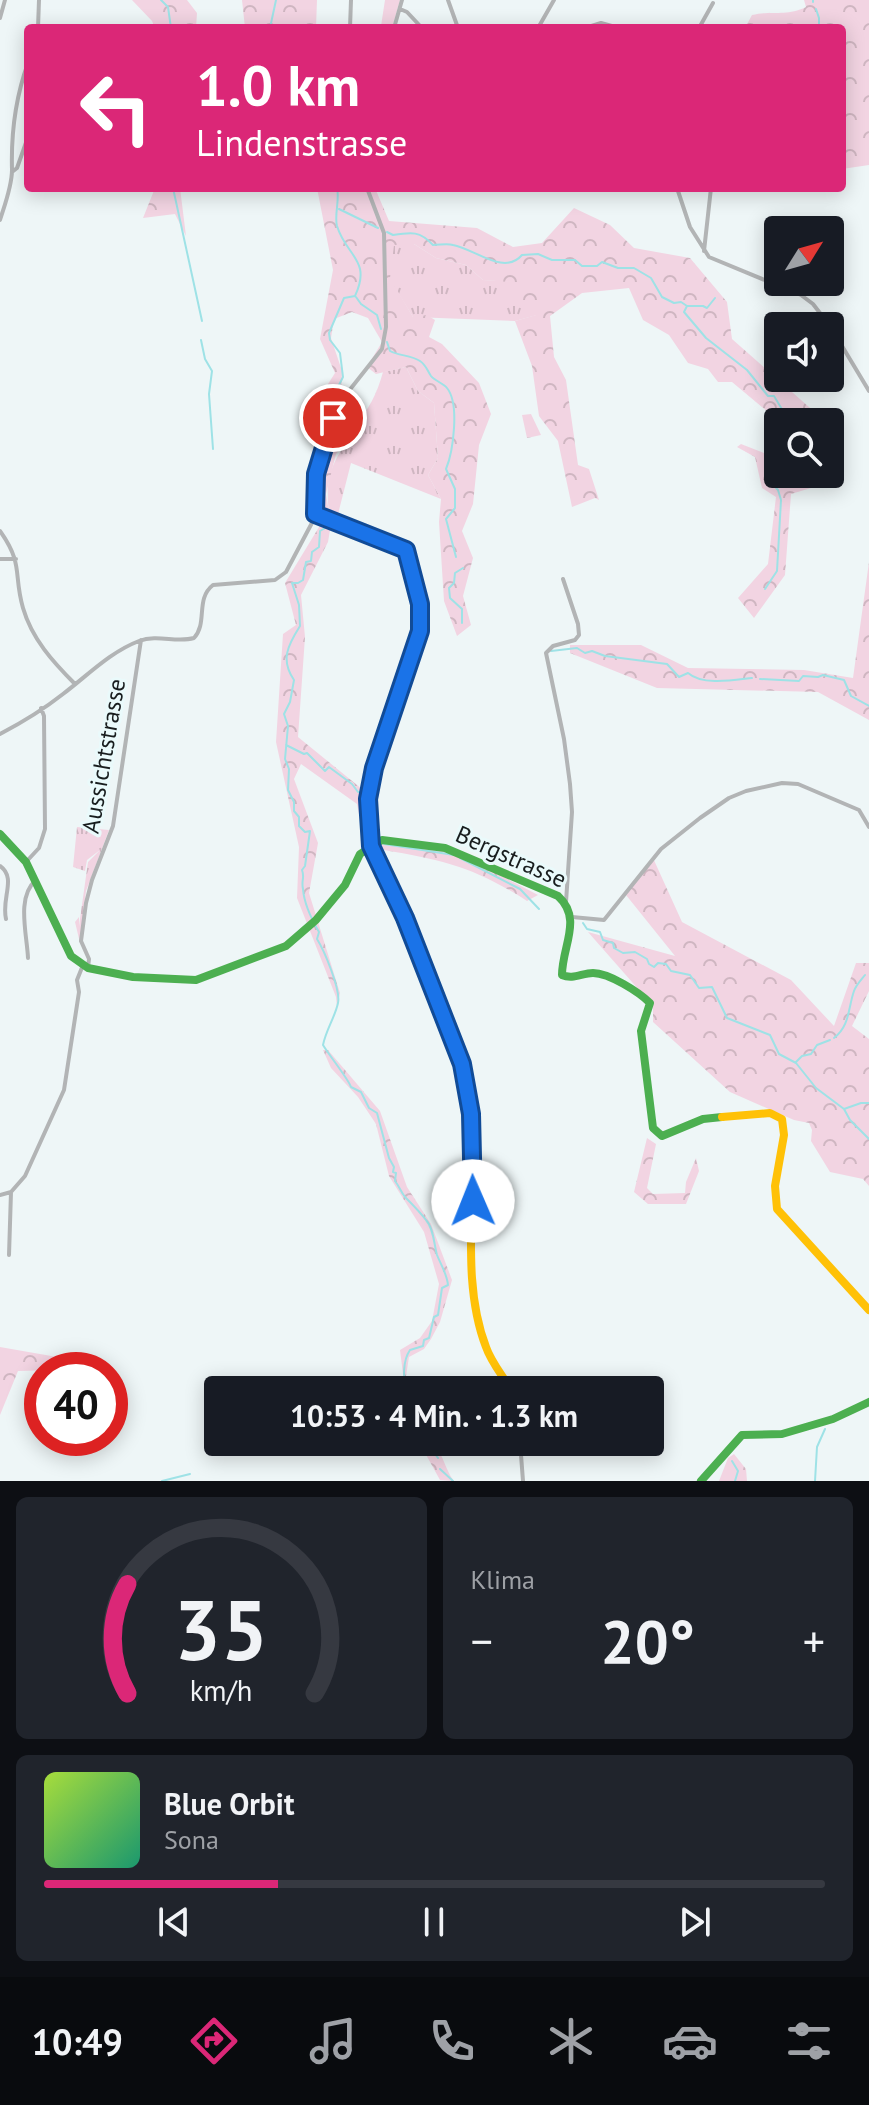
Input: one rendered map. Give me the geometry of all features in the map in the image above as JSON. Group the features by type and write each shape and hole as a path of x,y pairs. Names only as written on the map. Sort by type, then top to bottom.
{"street":[{"path":"0,18 5,0"},
{"path":"38,24 39,0"},
{"path":"350,24 351,0"},
{"path":"395,24 402,0"},
{"path":"448,0 457,24"},
{"path":"540,24 554,0"},
{"path":"701,24 713,3"},
{"path":"400,9 418,24"},
{"path":"0,220 12,172 12,152 24,76"},
{"path":"12,172 17,168 24,148"},
{"path":"0,734 111,656 141,640 194,638 201,627 203,598 206,590 213,585 282,577 315,514 316,474 335,415 348,392 382,349 385,336 384,233 369,192"},
{"path":"678,192 690,227 712,259 759,275 806,298 818,312"},
{"path":"704,251 711,192"},
{"path":"844,349 869,391"},
{"path":"315,514 406,550 420,604 420,631 374,768 368,799 371,846 410,930 462,1064 471,1114 476,1312 486,1348 503,1376"},
{"path":"0,531 16,559 20,596 28,621 48,658 75,684"},
{"path":"0,559 16,559"},
{"path":"563,579 579,635 575,640 553,646 546,653 570,784 572,812 566,902"},
{"name":"Aussichtstrasse","path":"11,1192 34,1161 64,1090 79,992 77,980 89,959 81,941 86,903 113,826 141,640"},
{"path":"26,862 39,848 45,829 44,716 41,708"},
{"path":"572,917 604,920 661,849 729,798 746,791 782,783 798,784 853,807 863,815 869,827"},
{"path":"1,837 26,862 67,951 86,966 133,977 196,980 236,963 275,952 313,923 340,892 360,854 382,840 370,832"},
{"name":"Bergstrasse","path":"382,840 445,848 566,902 572,917 561,965 562,975 568,978 596,973 632,988 647,997 650,1003 641,1031 653,1128 662,1136 703,1119 770,1113 779,1116 784,1122 785,1134 773,1184 773,1201 869,1310"},
{"path":"0,866 8,876 3,908 6,919"},
{"path":"28,958 25,900 29,887 36,880"},
{"path":"0,1195 11,1192 9,1255"},
{"path":"701,1481 742,1435 782,1434 833,1419 869,1402"},
{"path":"521,1456 523,1481"}],"green space":[{"path":"132,0 187,0 197,13 196,24 153,24"},
{"path":"242,0 317,0 316,24 245,24"},
{"path":"385,0 400,0 393,24 381,24"},
{"path":"804,0 869,0 869,165 846,168 846,24 747,24 752,15 786,13 806,7"},
{"path":"153,192 180,192 186,236 175,214 143,218"},
{"path":"318,192 377,192 389,221 477,228 513,247 542,243 574,208 610,225 634,248 690,258 727,302 732,339 764,367 764,392 792,392 810,408 764,409 732,382 718,382 708,369 688,363 669,335 643,320 629,288 582,293 550,316 554,357 566,380 578,465 589,469 599,500 595,498 572,507 558,441 539,416 532,366 515,321 536,315 519,305 524,283 483,280 466,265 436,258 414,244 394,245 390,278 413,317 427,315 435,320 429,337 442,344 479,383 491,414 479,445 473,504 462,531 473,558 463,596 471,625 457,636 444,601 439,522 441,499 428,475 438,458 434,403 418,391 406,367 376,374 367,367 382,342 368,318 352,312 334,319 331,338 342,371 341,403 332,409 328,384 335,373 320,339 333,270"},
{"path":"393,244 414,244 436,258 466,265 483,280 525,282 537,315 515,321 413,317 389,278"},
{"path":"406,367 418,391 434,403 438,458 428,475 441,499 351,463 336,522 330,520 328,484 334,464 354,434 353,428 371,402 383,372"},
{"path":"531,414 541,435 527,438 522,415"},
{"path":"341,416 352,422 354,433 336,454 326,494 331,524 328,542 301,595 305,637 298,737 373,798 376,839 365,846 357,804 301,764 294,779 318,843 309,893 340,993 337,1007 336,997 297,898 299,847 276,742 283,634 296,625 285,583 319,527 317,485 331,434 338,431"},
{"path":"741,444 764,453 764,488 811,488 791,494 785,575 754,618 738,598 768,564 776,497 762,488 755,457 737,447"},
{"path":"869,562 869,720 818,692 657,688 570,653 570,645 641,645 688,668 804,670 853,678"},
{"path":"77,827 109,830 86,891 80,943 75,922 79,917 79,926 88,862 100,850 87,860 85,871 73,867"},
{"path":"384,841 431,846 466,857 538,895 527,901 459,867 384,850 380,848"},
{"path":"653,858 682,922 791,980 834,1026 856,963 869,963 869,991 852,1026 869,1039 869,1186 863,1179 830,1172 811,1141 809,1123 794,1120 730,1092 653,1022 653,1002 588,932 675,956 626,895"},
{"path":"323,1050 328,1050 380,1111 407,1187 431,1224 452,1280 440,1322 424,1349 409,1357 406,1376 403,1376 400,1350 420,1338 432,1321 439,1284 424,1232 389,1176 376,1124 358,1097 331,1068"},
{"path":"647,1138 656,1144 647,1188 653,1194 685,1193 696,1158 699,1171 686,1204 648,1204 634,1192"},
{"path":"0,1347 28,1352 24,1352 24,1371 18,1371 0,1415"},
{"path":"734,1454 746,1469 747,1481 719,1481 728,1458"},
{"path":"427,1456 441,1456 454,1481 440,1480"}],"waterway":[{"path":"161,0 168,7 170,24"},
{"path":"271,24 276,0"},
{"path":"816,9 819,24"},
{"path":"174,192 202,321"},
{"path":"325,514 320,506 320,489 328,451 343,436 335,408 337,389 343,377 340,353 330,340 329,333 344,298 355,296 361,274 337,226 337,192"},
{"path":"339,209 378,228"},
{"path":"387,232 393,235 415,234 433,245 462,247 498,262 507,263 522,255 538,254 552,260 575,260 582,266 597,266 602,262 618,268 634,268 651,278 662,297 687,306 684,312 706,338 747,370 768,396 774,396 781,408"},
{"path":"356,297 377,315 381,329"},
{"path":"687,306 707,308 715,298"},
{"path":"201,340 205,359 212,371 209,394 213,449"},
{"path":"387,342 390,351 422,363 451,395 454,428 446,469 455,489 455,508 446,519 456,557"},
{"path":"765,589 777,571 781,500 776,488"},
{"path":"327,521 327,527 320,531 319,547 312,552 311,561 306,562 303,580 292,583 299,605 300,626 287,653 287,666 294,680 284,714 288,726 285,759 289,769 288,790 299,817 299,826 305,832 310,831 302,870 304,894 319,932 317,939 337,989 337,1008 323,1045 351,1087 361,1092 369,1108 377,1113 393,1172 396,1173 395,1181 429,1224 448,1285 442,1288 438,1315 434,1317 429,1338 424,1340 423,1346 410,1350 404,1376"},
{"path":"462,623 462,609 450,598 449,588 454,583 455,573 463,568"},
{"path":"551,651 577,648 585,653 592,651 605,656 667,664 679,677 688,673 710,681 752,678"},
{"path":"760,679 799,681 803,676 823,675 844,680 851,696 869,706"},
{"path":"286,745 307,753 325,771 329,767 358,792 366,795 363,814 367,832"},
{"path":"384,844 454,855"},
{"path":"460,858 520,889 539,909"},
{"path":"583,923 587,929 600,932 603,940 613,943 614,948 623,953 635,952 654,967 658,963 666,964 671,971 690,975 699,988 712,987 727,1018 770,1035 779,1054 796,1063 816,1088 844,1109 850,1120 869,1139"},
{"path":"834,1038 843,1028 855,989 865,975"},
{"path":"796,1062 802,1056 811,1054 817,1045 830,1040"},
{"path":"844,1109 869,1103"},
{"path":"815,1481 817,1447 825,1429"},
{"path":"732,1461 738,1471 735,1481"},
{"path":"440,1469 453,1481"},
{"path":"162,1481 190,1474"}],"traffic: fast":[{"path":"315,514 402,547 408,554 420,604 420,631 374,768 368,799 371,852 405,918 429,979"},
{"path":"0,834 26,862 71,956 88,968 133,977 196,980 286,946 316,920 345,885 360,854 382,840 445,848 558,896 565,905 570,923 562,975 574,977 593,973 607,976 650,1003 641,1031 653,1128 662,1136 703,1119 722,1117"},
{"path":"701,1481 742,1435 782,1434 833,1419 869,1402"}],"traffic: slow":[{"path":"722,1117 770,1113 782,1119 784,1135 775,1186 777,1209 869,1310"},
{"path":"472,1172 471,1260 475,1305 488,1353 502,1376"}],"traffic: jam":[{"path":"429,979 462,1064 471,1114 472,1172"}],"route":[{"path":"333,418 316,474 315,514 406,550 420,604 420,631 374,768 367,811 371,852 405,918 457,1045 469,1094 473,1201"}]}
